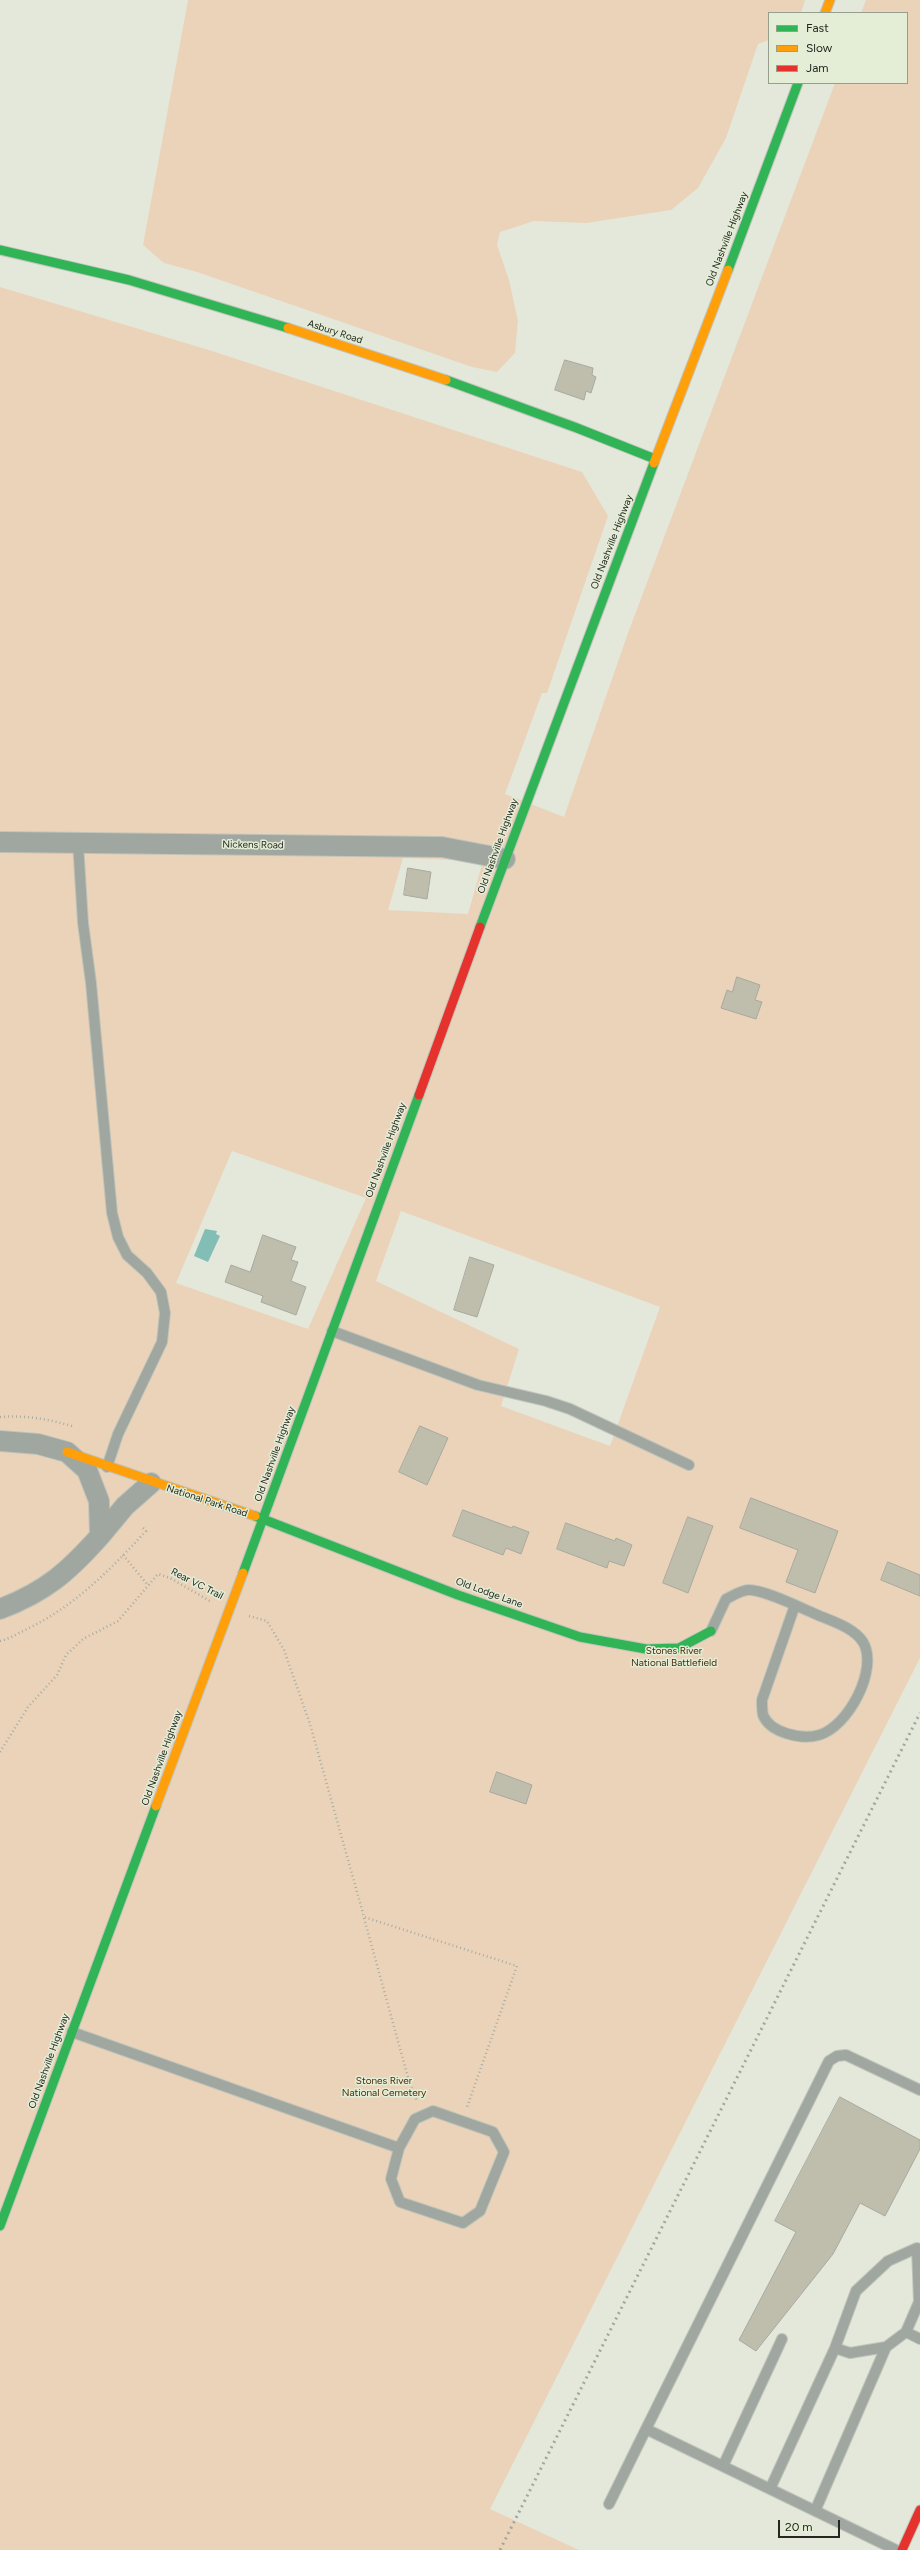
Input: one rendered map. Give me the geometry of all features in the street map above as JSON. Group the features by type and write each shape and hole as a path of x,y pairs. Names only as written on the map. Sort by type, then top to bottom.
{"main road":[{"path":"825,12 830,0"},
{"name":"Old Nashville Highway","path":"0,2226 229,1608 264,1519 505,859 798,84"},
{"name":"Asbury Road","path":"0,250 101,271 221,306 439,378 603,437 655,459"},
{"name":"National Park Road","path":"67,1452 151,1483 264,1519"},
{"name":"Old Lodge Lane","path":"264,1519 458,1594 580,1637 646,1649 679,1648 712,1632"},
{"path":"902,2550 920,2510"}],"street":[{"name":"Nickens Road","path":"0,842 442,847 505,859"},
{"name":"National Park Road","path":"0,1441 38,1444 67,1452 87,1470 99,1501 100,1536"},
{"path":"0,1609 31,1597 60,1576 100,1536 125,1506 151,1483"}],"lane":[{"path":"78,843 83,923 91,983 112,1213 118,1237 127,1255 147,1273 161,1292 165,1313 162,1342 118,1434 107,1467"},
{"path":"332,1331 478,1385 546,1401 570,1409 689,1465"},
{"path":"712,1632 726,1599 748,1589 795,1605 848,1629 862,1641 868,1654 867,1670 846,1716 820,1735 804,1736 786,1733 776,1729 763,1715 762,1700 795,1605"},
{"path":"72,2032 399,2148"},
{"path":"609,2504 829,2061 837,2056 846,2055 920,2090"},
{"path":"433,2111 462,2121 493,2132 504,2152 480,2211 463,2223 400,2202 391,2179 399,2148 415,2119 433,2111"},
{"path":"770,2490 835,2348 856,2290 888,2261 918,2245 919,2302 906,2332 886,2347 850,2353 835,2348"},
{"path":"906,2332 920,2339"},
{"path":"723,2466 782,2339"},
{"path":"815,2511 886,2347"},
{"path":"646,2430 896,2550"}],"path":[{"path":"0,1417 24,1416 54,1420 72,1426"},
{"path":"0,1641 34,1626 70,1604 101,1579 146,1531 141,1526"},
{"path":"123,1555 147,1584"},
{"name":"Rear VC Trail","path":"0,1752 28,1707 57,1675 66,1655 83,1639 118,1621 147,1584 158,1574 170,1578 211,1601 254,1618 267,1621 284,1650 310,1724 409,2081 422,2116"},
{"path":"364,1917 517,1966 462,2121"}],"green space":[{"path":"188,0 805,0 801,12 768,12 768,40 758,44 726,138 698,188 671,210 586,223 534,221 500,232 497,245 509,280 518,321 515,353 497,372 472,367 197,272 164,263 143,245"},
{"path":"866,0 920,0 920,1658 490,2509 579,2550 0,2550 0,287 212,351 582,472 608,516 547,693 542,693 505,794 564,817 628,633 835,84 908,84 908,12 861,12","holes":["403,858 483,861 468,914 388,910","232,1151 366,1198 308,1329 176,1283","401,1211 660,1307 610,1446 501,1406 519,1349 376,1281"]}],"water":[{"path":"205,1229 217,1231 216,1234 220,1236 208,1262 194,1256"}],"building":[{"path":"565,360 593,368 592,375 596,377 591,393 586,391 584,400 555,390"},
{"path":"408,868 431,872 427,899 404,895"},
{"path":"737,977 760,985 755,1000 762,1002 756,1019 721,1008 727,990 732,992"},
{"path":"263,1235 296,1247 291,1260 298,1262 291,1281 306,1287 296,1315 261,1302 263,1296 225,1282 231,1265 250,1272"},
{"path":"470,1257 494,1265 477,1317 454,1310"},
{"path":"420,1426 448,1438 427,1485 399,1472"},
{"path":"751,1498 838,1531 815,1593 786,1582 798,1550 740,1528"},
{"path":"463,1510 512,1528 513,1526 529,1532 521,1554 506,1548 503,1555 453,1536"},
{"path":"688,1517 713,1526 688,1593 663,1583"},
{"path":"566,1523 615,1541 616,1538 632,1545 624,1566 609,1561 607,1568 557,1549"},
{"path":"888,1562 920,1575 920,1596 881,1580"},
{"path":"497,1772 532,1785 526,1804 490,1792"},
{"path":"840,2097 920,2140 920,2149 885,2216 860,2203 833,2254 756,2351 739,2340 796,2232 775,2221"}],"railway":[{"path":"500,2550 920,1713"}],"traffic: fast":[{"path":"728,270 798,84"},
{"path":"0,250 129,280 288,328"},
{"path":"446,380 577,428 655,459"},
{"path":"480,927 654,463"},
{"path":"243,1573 419,1095"},
{"path":"255,1516 458,1595 580,1637 646,1649 679,1648 711,1631"},
{"path":"0,2226 156,1806"}],"traffic: slow":[{"path":"825,12 830,0"},
{"path":"654,463 728,270"},
{"path":"288,328 446,380"},
{"path":"67,1452 255,1516"},
{"path":"156,1806 243,1573"}],"traffic: jam":[{"path":"419,1095 480,927"},
{"path":"902,2550 920,2510"}],"park label":[{"name":"Stones River National Battlefield","path":"674,1656"},
{"name":"Stones River National Cemetery","path":"384,2086"}]}
